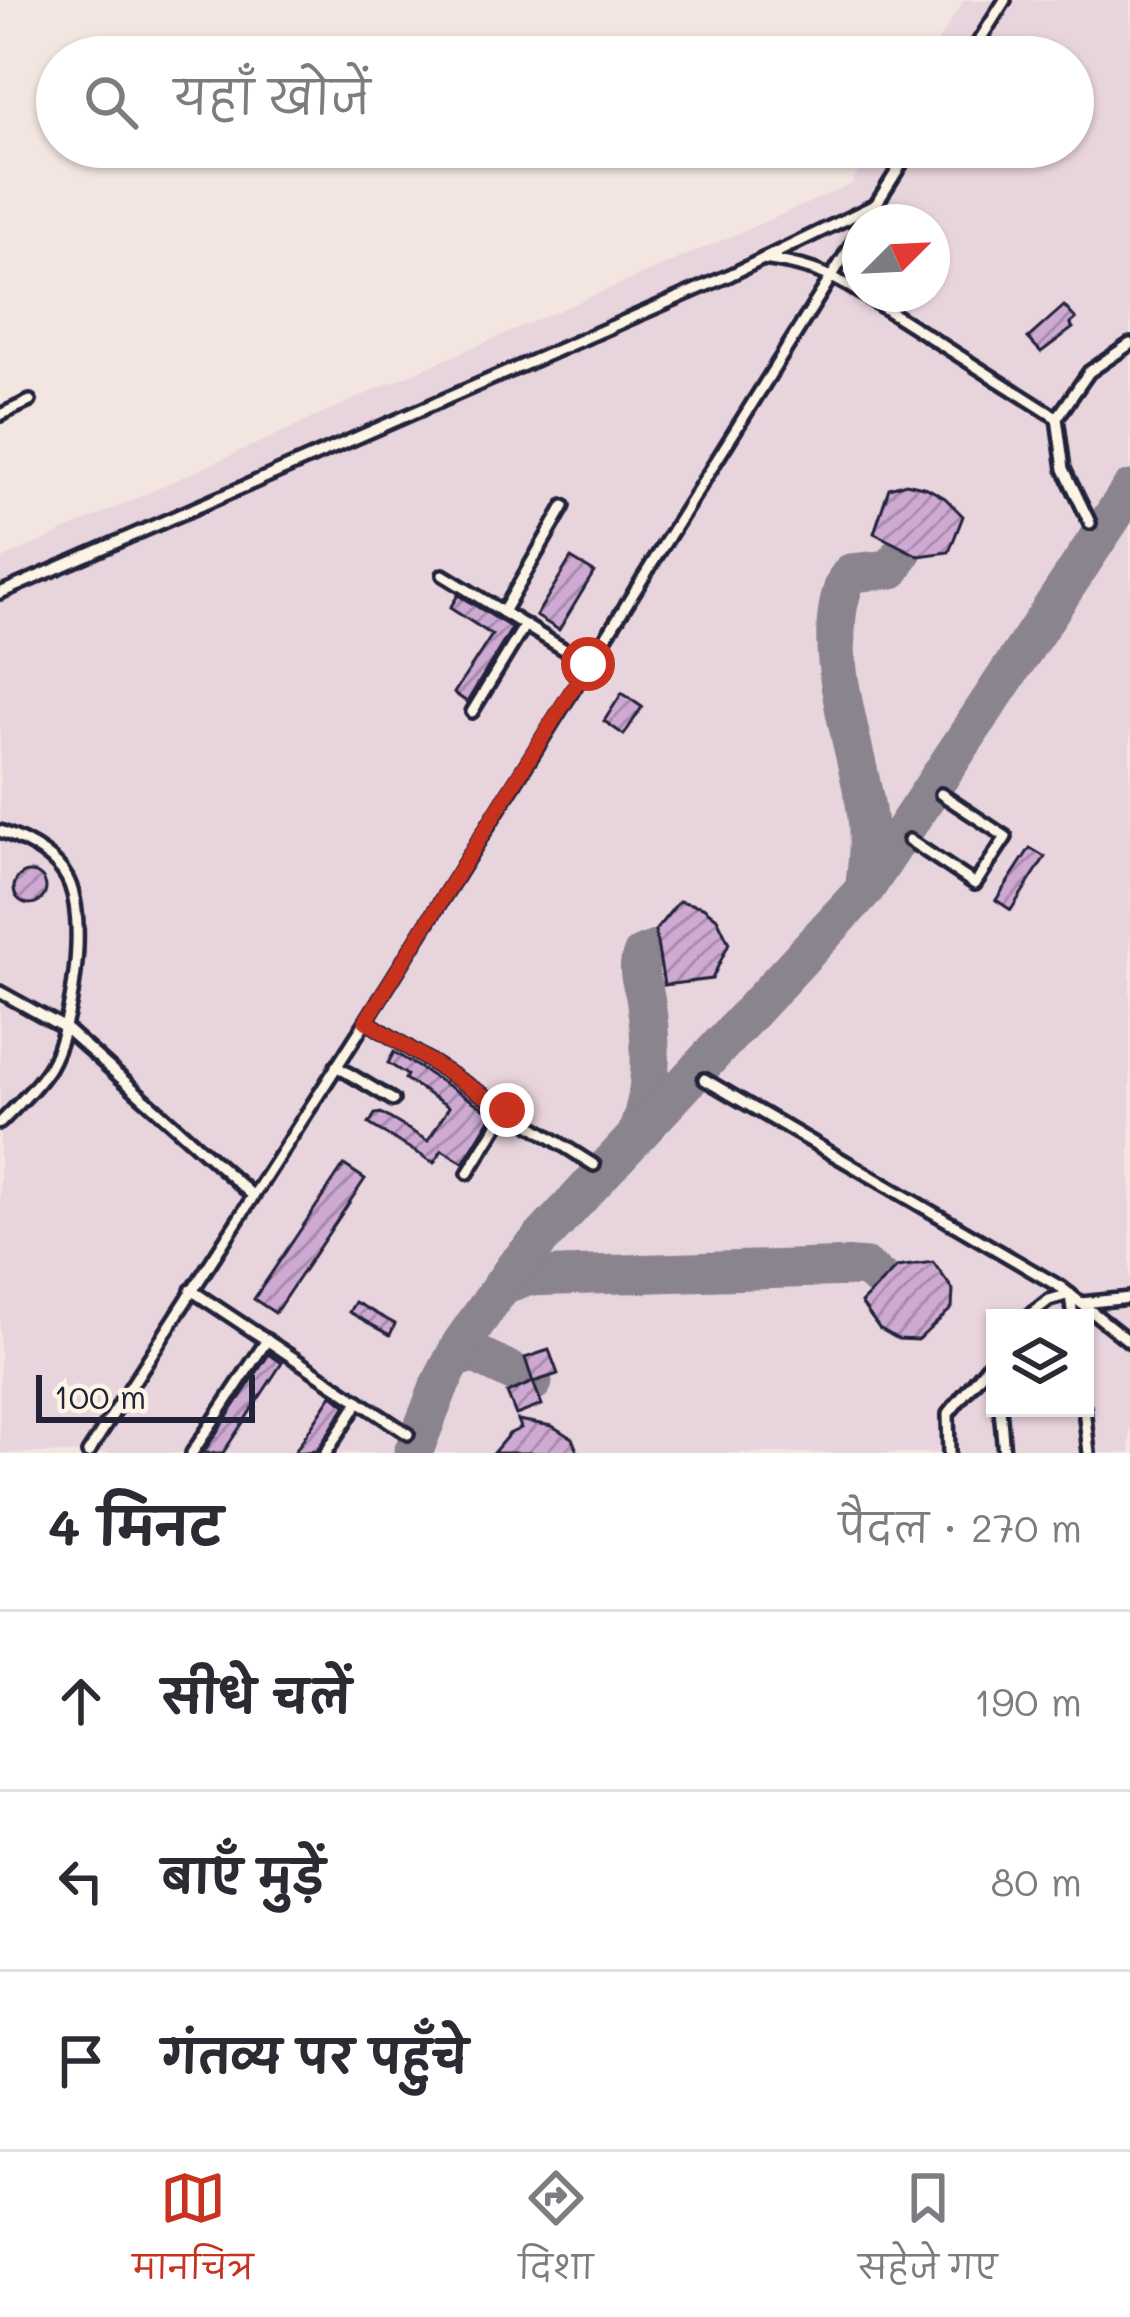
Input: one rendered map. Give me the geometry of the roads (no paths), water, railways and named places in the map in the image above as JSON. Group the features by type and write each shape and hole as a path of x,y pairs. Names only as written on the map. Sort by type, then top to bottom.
{"lane":[{"path":"982,36 1004,0"},
{"path":"876,204 899,168"},
{"path":"0,592 842,222"},
{"path":"763,259 801,264 842,281"},
{"path":"88,1453 366,1021 842,260"},
{"path":"891,312 1057,418"},
{"path":"1090,523 1064,470 1057,418 1088,372 1130,344"},
{"path":"0,415 30,401"},
{"path":"503,612 564,506"},
{"path":"443,575 588,664"},
{"path":"472,712 525,625"},
{"path":"909,840 975,884 1006,838 941,794"},
{"path":"0,831 47,855 67,878 75,902 65,1028 48,1070 0,1123"},
{"path":"0,992 65,1028 251,1194"},
{"path":"366,1021 593,1165"},
{"path":"336,1066 393,1100"},
{"path":"704,1079 1070,1294 1130,1342"},
{"path":"468,1173 507,1110"},
{"path":"191,1290 408,1434"},
{"path":"1038,1309 1070,1294"},
{"path":"1070,1294 1072,1309"},
{"path":"1081,1303 1130,1298"},
{"path":"192,1453 267,1340"},
{"path":"949,1453 948,1414 986,1368"},
{"path":"326,1453 359,1401"},
{"path":"1001,1417 1004,1453"},
{"path":"1085,1417 1089,1453"}]}
